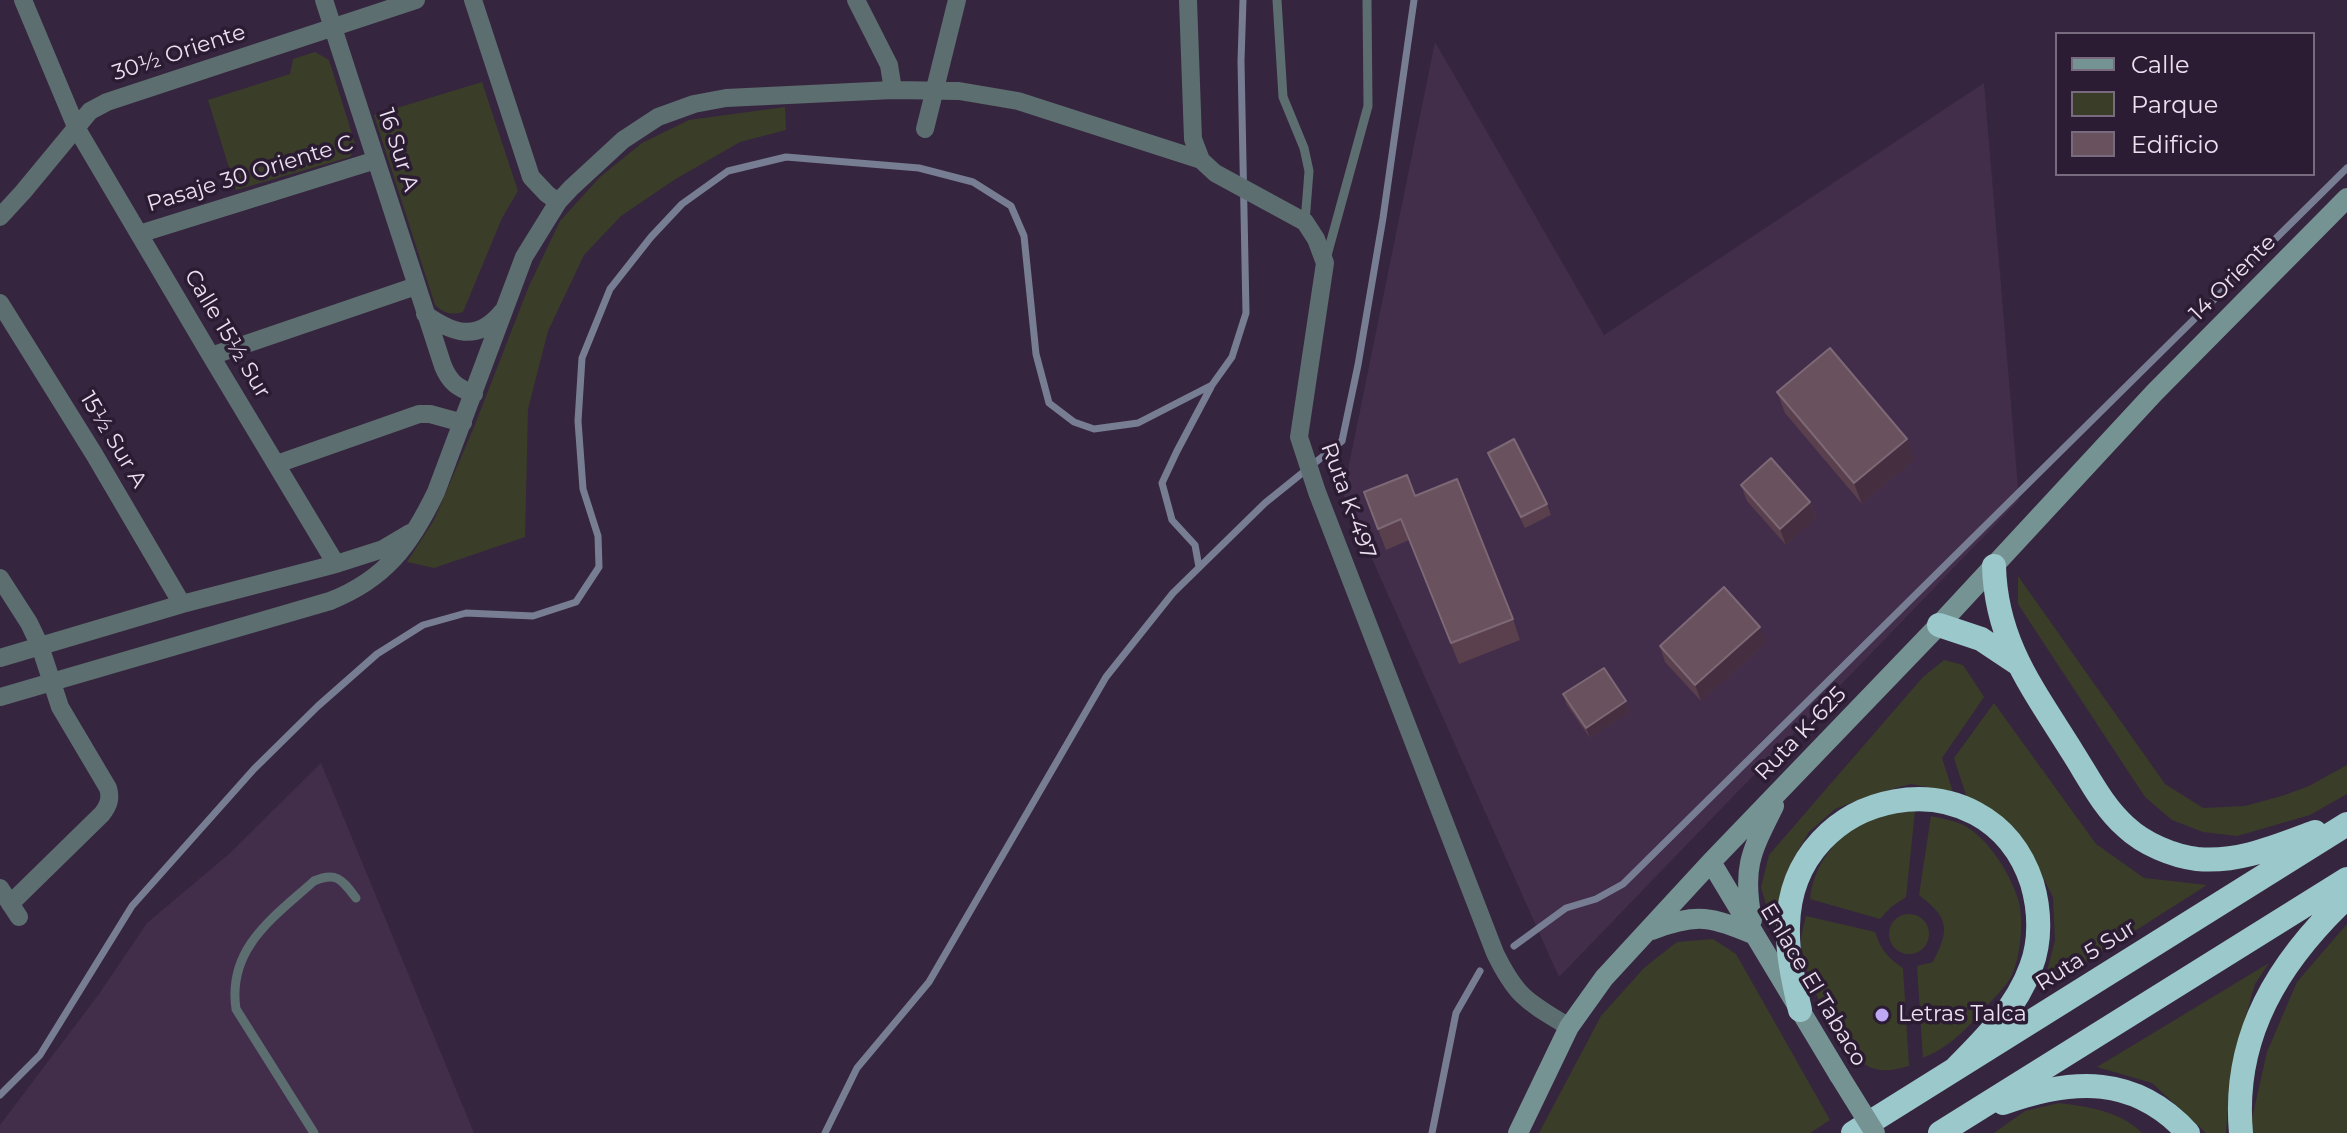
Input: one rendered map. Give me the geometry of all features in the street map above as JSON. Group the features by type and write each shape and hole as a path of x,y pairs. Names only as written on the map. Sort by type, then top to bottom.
{"highway":[{"path":"1994,566 2001,617 2017,663 2106,806 2132,833 2157,847 2196,858 2219,859 2263,851 2347,822"},
{"path":"1939,625 1981,639 2017,663"},
{"path":"1800,1010 1791,968 1788,924 1799,874 1816,846 1841,822 1879,804 1919,799 1956,805 2000,831 2021,858 2034,891 2038,930 2034,958 2024,984 1996,1024 1955,1069"},
{"name":"Ruta 5 Sur","path":"1853,1133 2347,822"},
{"path":"1950,1127 2347,879"},
{"path":"2241,1133 2241,1085 2262,1009 2292,958 2347,897"},
{"path":"1950,1127 2010,1101 2075,1086 2093,1086 2131,1092 2147,1099 2188,1133"}],"main road":[{"name":"14 Oriente","path":"2154,393 2347,198"},
{"name":"Ruta K-625","path":"1518,1133 1569,1027 1604,978 2154,393"},
{"path":"1755,935 1747,895 1747,867 1755,843 1782,789"},
{"name":"Enlace El Tabaco","path":"1711,862 1875,1133"},
{"path":"1645,933 1675,921 1697,917 1720,921 1755,935"}],"street":[{"name":"Calle 15½ Sur","path":"23,0 77,129 336,564"},
{"name":"16 Sur A","path":"324,0 449,380 474,394"},
{"name":"30½ Oriente","path":"0,217 90,111 107,102 416,0"},
{"path":"473,0 531,177 558,202"},
{"path":"856,0 889,65 893,90"},
{"path":"925,129 957,0"},
{"path":"1188,0 1193,139 1208,166"},
{"path":"0,697 330,601 356,591 378,574 419,528 463,423 524,257 558,202 623,140 658,117 694,104 726,98 893,90 959,91 1018,101 1208,166 1298,218 1316,239 1325,263"},
{"name":"Pasaje 30 Oriente C","path":"139,234 376,160"},
{"name":"Ruta K-497","path":"1325,263 1299,437 1317,492 1495,953 1509,981 1525,1000 1569,1027"},
{"path":"211,356 416,286"},
{"name":"15½ Sur A","path":"0,303 182,604"},
{"path":"425,314 453,331 472,332 487,327 505,308"},
{"path":"277,464 419,414 463,423"},
{"path":"0,658 182,604 336,564 383,549 419,528"},
{"path":"0,578 29,623 60,707 108,788 109,800 102,814 10,903"}],"lane":[{"path":"1277,0 1283,97 1304,148 1309,171 1298,218"},
{"path":"1325,263 1368,106 1367,0"},
{"path":"314,1133 236,1009 234,991 237,972 254,937 314,881 325,876 337,877 356,898"}],"shaded area":[{"path":"1435,42 1604,335 1984,83 2019,500 1559,977 1343,494"},
{"path":"321,763 474,1133 0,1133 0,1125 99,994 147,923 229,854"}],"green space":[{"path":"315,52 329,60 356,147 350,157 236,190 208,100 290,74 293,59"},
{"path":"482,82 518,191 502,218 463,312 452,313 435,305 374,115"},
{"path":"785,107 786,130 740,142 674,180 621,216 584,255 548,331 528,409 525,537 434,568 407,562 434,520 529,286 560,221 600,177 642,143 689,120"},
{"path":"2018,576 2165,784 2203,808 2245,806 2309,786 2347,765 2347,794 2310,815 2237,836 2203,832 2172,820 2145,797 2018,604"},
{"path":"1944,660 1963,665 1984,697 1942,758 1953,792 1911,784 1835,809 1809,832 1790,864 1773,930 1761,887 1769,855 1923,677"},
{"path":"1994,703 2096,844 2144,878 2207,885 2042,990 2055,940 2053,897 2032,856 1999,819 1967,798 1954,758"},
{"path":"1915,811 1906,897 1880,919 1810,899 1817,871 1842,838 1878,816"},
{"path":"1931,816 1961,824 1990,848 2006,871 2017,896 2021,933 2015,967 2006,985 1961,1033 1923,1058 1917,966 1933,962 1944,932 1941,918 1919,895"},
{"path":"1909,914 1923,920 1929,934 1923,948 1909,954 1895,948 1889,934 1895,920"},
{"path":"1806,916 1875,932 1886,953 1903,968 1909,1066 1886,1070 1872,1068 1849,1049 1838,1033 1817,996 1804,960 1801,943"},
{"path":"2347,924 2347,1133 2251,1133 2267,1052 2297,982"},
{"path":"1713,939 1736,954 1830,1120 1810,1133 1539,1133 1601,1016 1644,968 1677,942"},
{"path":"2269,963 2255,984 2239,1041 2229,1091 2226,1133 2206,1133 2152,1083 2097,1067"},
{"path":"2059,1103 2114,1115 2142,1133 1994,1133 2025,1111"}],"building":[{"path":"1830,348 1907,439 1854,483 1777,392"},
{"path":"1514,439 1547,504 1521,517 1488,453"},
{"path":"1771,458 1810,502 1780,529 1741,485"},
{"path":"1407,475 1415,496 1457,479 1513,619 1451,643 1401,519 1378,529 1364,492"},
{"path":"1724,587 1760,627 1695,685 1660,646"},
{"path":"1604,668 1626,701 1586,728 1563,694"}],"waterway":[{"path":"0,1095 40,1055 132,906 254,769 377,654 423,625 466,613 533,616 576,602 599,567 598,536 583,489 578,421 582,358 610,289 682,204 728,171 786,157 919,168 973,182 1011,206 1024,236 1036,354 1049,403 1074,422 1094,429 1138,423 1212,385 1232,357 1246,313 1241,61 1243,0"},
{"path":"825,1133 857,1068 929,982 1106,677 1173,593 1265,503 1342,441 1383,218 1414,0"},
{"path":"1514,946 1566,908 1596,899 1623,884 2347,168"},
{"path":"1199,567 1195,545 1172,520 1162,483 1211,387"},
{"path":"1432,1133 1456,1013 1480,971"}],"place":[{"name":"Letras Talca","path":"1882,1015"}]}
